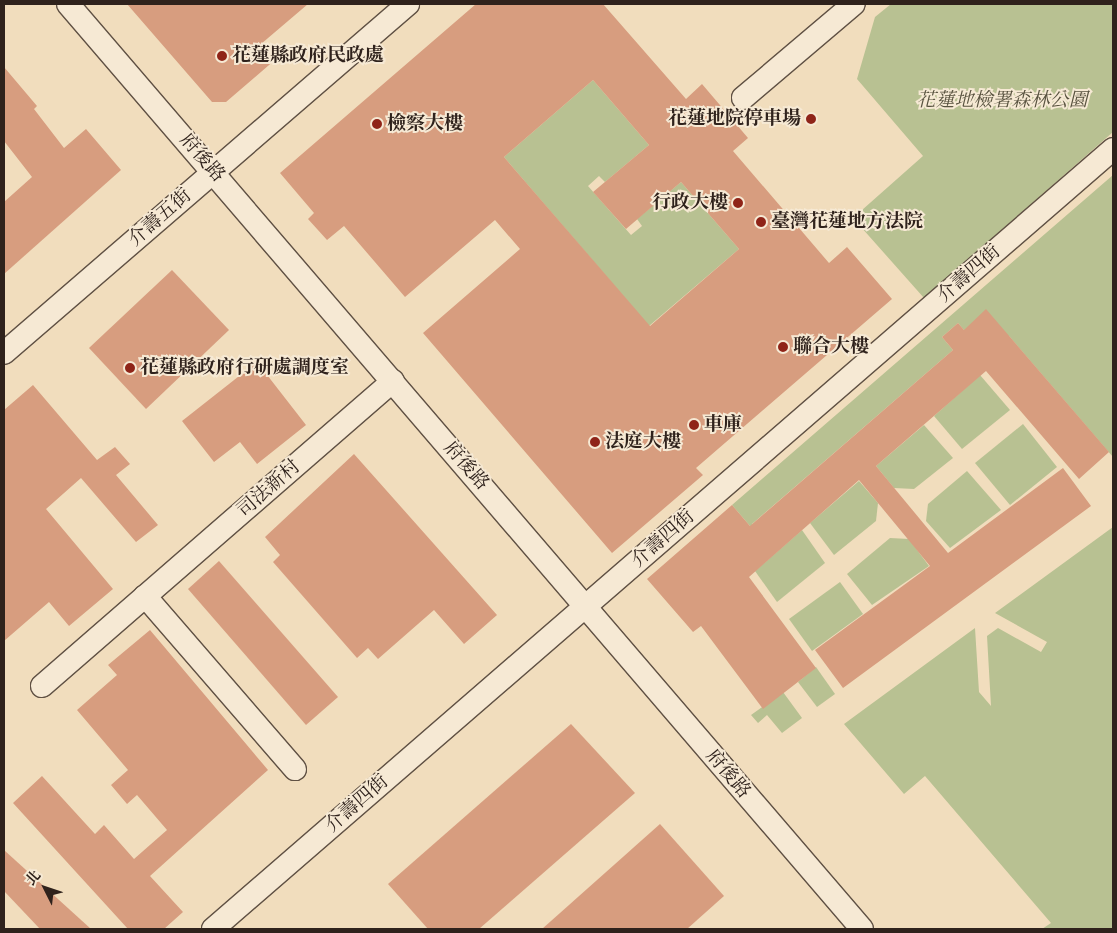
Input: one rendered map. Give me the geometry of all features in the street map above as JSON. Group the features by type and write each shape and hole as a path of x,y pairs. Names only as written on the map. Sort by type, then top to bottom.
{"street":[{"name":"府後路","path":"68,4 862,929"},
{"name":"介壽五街","path":"4,353 408,4"},
{"path":"743,98 854,4"},
{"name":"介壽四街","path":"213,929 1113,149"},
{"name":"司法新村","path":"42,686 393,381"},
{"path":"145,596 295,769"}],"green space":[{"name":"花蓮地檢署森林公園","path":"891,4 1113,4 1113,132 924,298 853,218 923,156 857,79 875,17"},
{"path":"593,80 649,145 605,182 599,176 588,186 631,235 642,226 637,219 681,182 739,249 649,326 504,157"},
{"path":"1113,175 1113,457 1009,336 969,336 958,323 942,337 953,350 752,524 768,547 732,505"},
{"path":"980,375 1010,410 962,449 934,416"},
{"path":"1023,424 1057,467 1010,505 975,463"},
{"path":"924,425 953,458 914,489 894,488 876,466"},
{"path":"967,471 1001,510 950,548 926,521 928,504"},
{"path":"859,481 878,503 876,521 834,555 810,523"},
{"path":"1113,527 1113,929 1042,929 1051,923 925,776 904,794 844,724 975,628 979,692 991,706 987,636 998,628 1041,652 1047,642 995,613"},
{"path":"802,530 825,563 777,602 755,571"},
{"path":"890,538 909,539 929,566 872,605 847,574"},
{"path":"840,582 863,614 812,651 789,619"},
{"path":"816,667 835,694 817,707 798,682"},
{"path":"783,692 802,718 782,733 767,715 758,723 751,715"}],"building":[{"name":"花蓮縣政府民政處","path":"127,4 308,4 261,44 276,59 226,102 212,102"},
{"path":"476,4 603,4 686,99 702,84 748,138 733,151 829,263 847,247 892,299 696,468 703,475 612,553 423,333 520,249 495,220 405,297 344,226 327,240 308,219 314,213 280,173","holes":["593,80 649,145 593,192 626,229 681,182 739,249 650,326 504,157"]},
{"path":"4,67 37,106 34,109 64,148 86,129 121,170 4,274 4,202 32,177 4,141"},
{"path":"172,270 229,330 146,409 89,348"},
{"path":"986,309 1109,452 1079,479 986,371 876,466 948,553 1063,468 1091,506 843,688 815,650 930,566 859,480 749,577 816,668 763,709 701,626 693,632 647,579 732,505 750,526 953,350 942,337 958,323 964,330"},
{"path":"257,362 306,425 257,464 240,442 214,462 182,421"},
{"path":"33,385 97,460 115,447 130,464 116,475 158,525 136,542 81,478 46,509 113,589 69,626 49,602 4,641 4,410"},
{"path":"354,454 497,615 464,644 434,610 378,659 368,648 357,658 273,562 280,555 265,537"},
{"path":"219,561 338,697 306,725 188,589"},
{"path":"150,630 268,770 150,876 183,912 164,929 128,929 13,803 42,776 95,834 104,825 134,859 167,830 137,795 127,804 111,785 128,770 77,710 117,675 108,665"},
{"path":"571,724 635,793 479,929 428,929 388,884"},
{"path":"660,824 724,896 687,929 542,929"},
{"path":"4,850 91,929 40,929 4,891"}],"place":[{"name":"花蓮縣政府民政處","path":"222,56"},
{"name":"花蓮地院停車場","path":"811,119"},
{"name":"檢察大樓","path":"377,124"},
{"name":"行政大樓","path":"738,203"},
{"name":"臺灣花蓮地方法院","path":"761,222"},
{"name":"聯合大樓","path":"783,347"},
{"name":"花蓮縣政府行研處調度室","path":"130,368"},
{"name":"車庫","path":"694,425"},
{"name":"法庭大樓","path":"595,442"}]}
